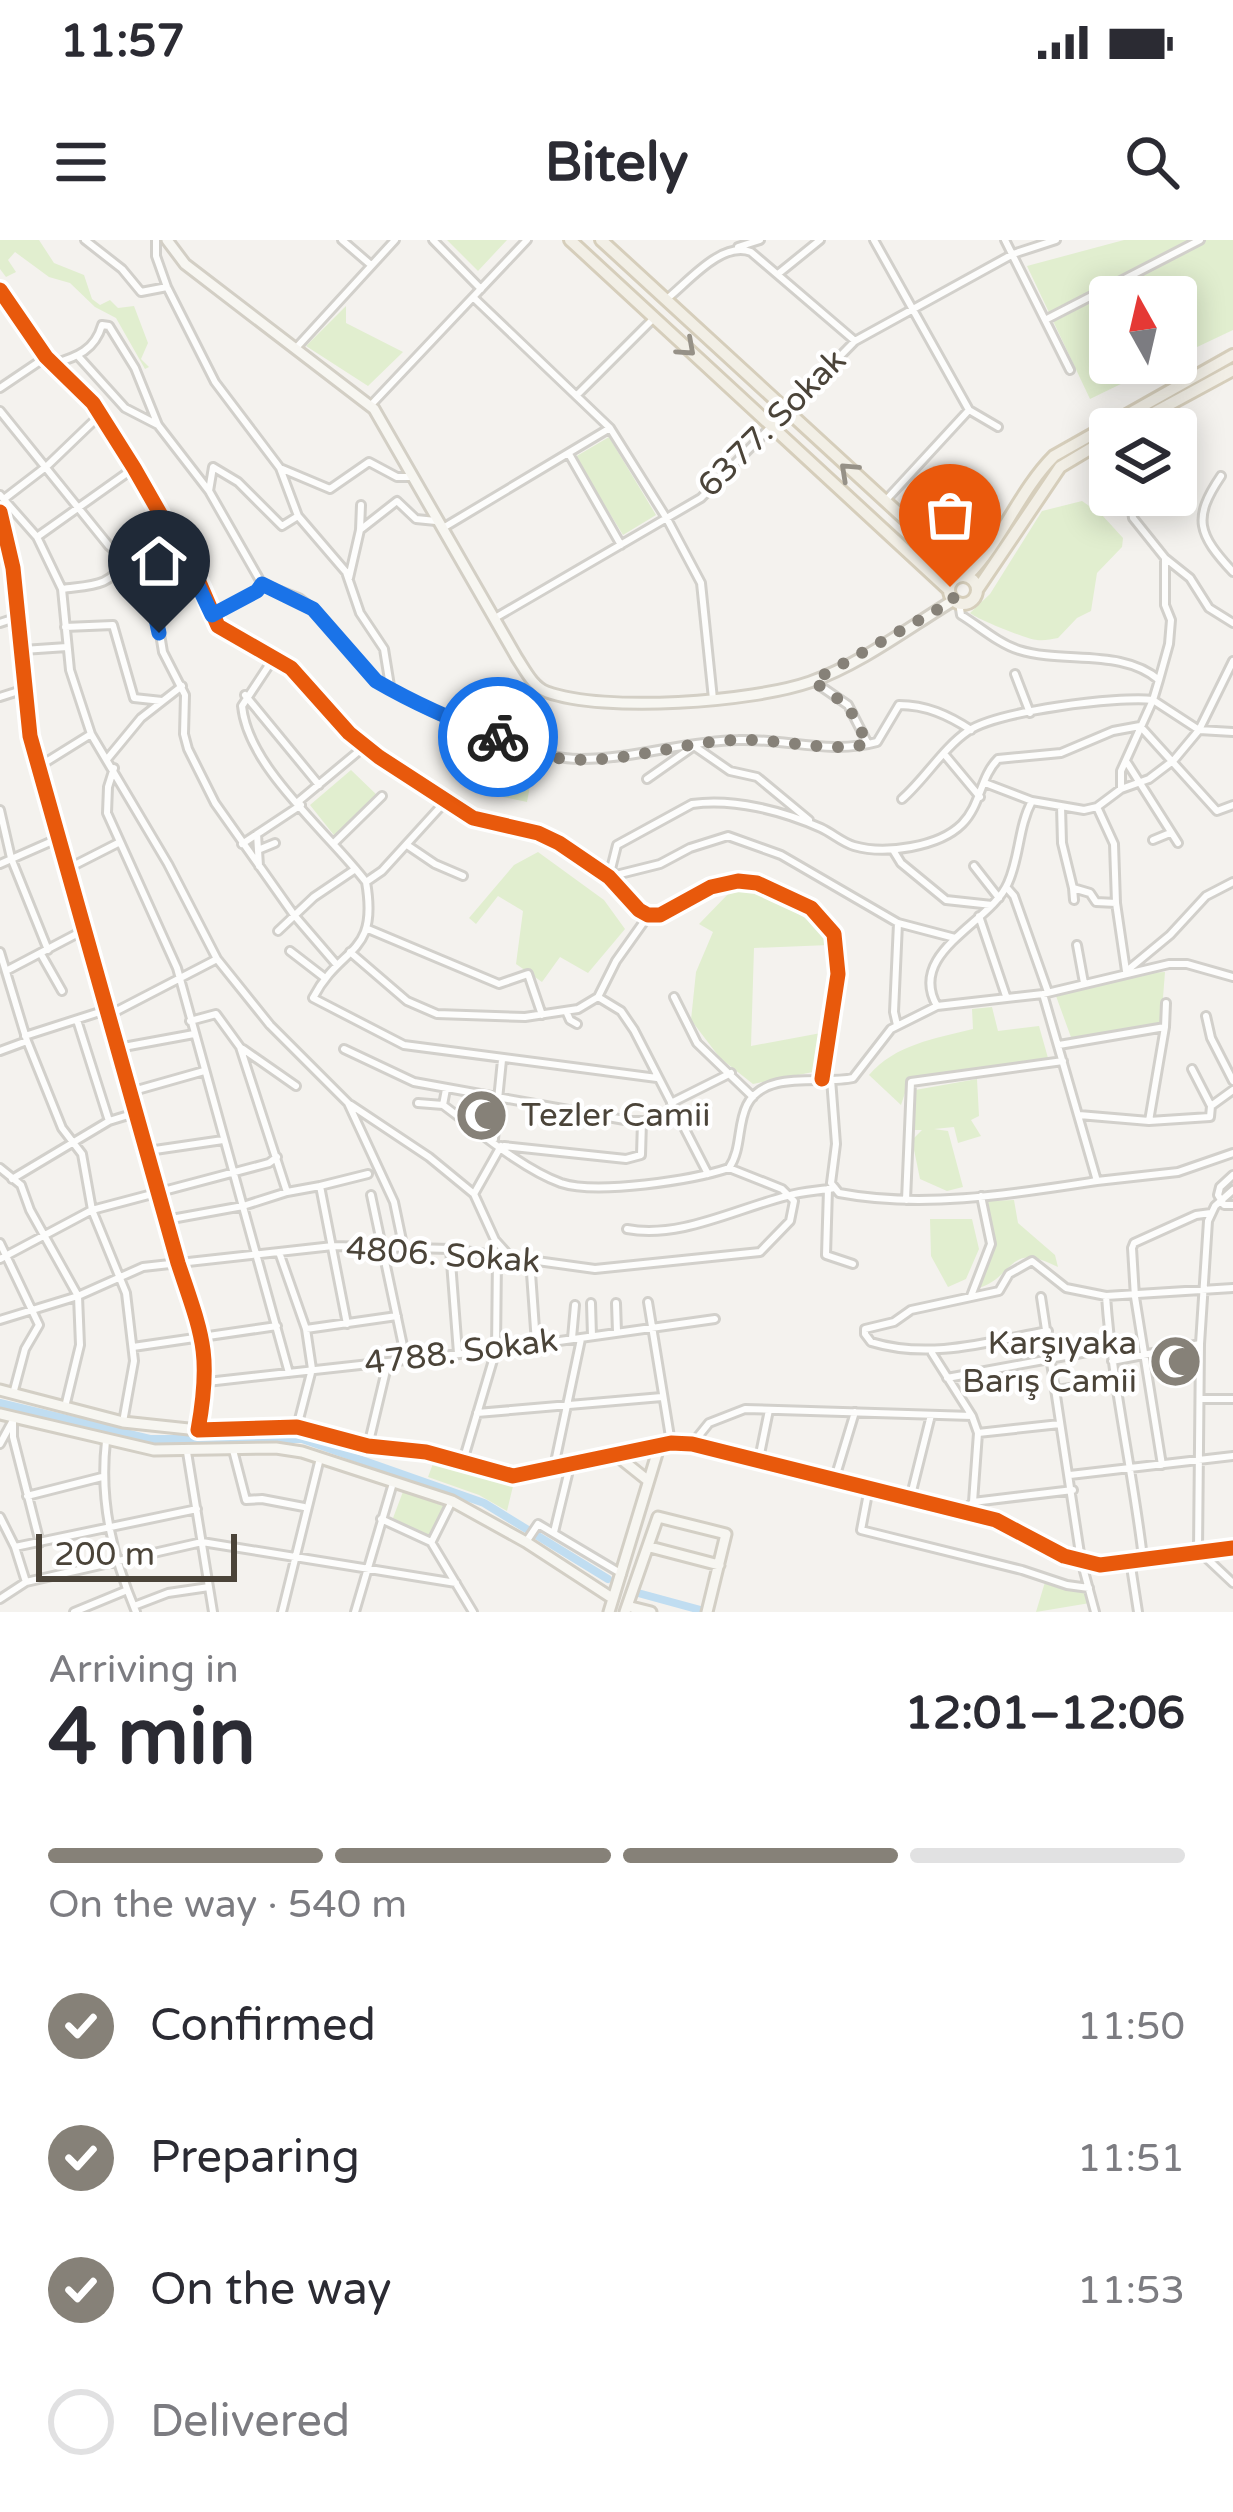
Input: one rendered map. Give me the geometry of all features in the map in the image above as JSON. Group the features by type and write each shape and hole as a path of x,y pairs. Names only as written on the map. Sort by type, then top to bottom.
{"main road":[{"path":"570,240 954,598 972,601 1060,467 1089,449"},
{"path":"601,240 884,503 974,580 977,590"},
{"path":"954,598 955,579 967,576 985,558 1039,471 1054,456 1233,355"},
{"path":"1163,408 1233,370"}],"street":[{"path":"85,240 122,269 141,292 167,287"},
{"path":"156,240 156,256 167,287 215,382 280,468 298,516 337,558 360,613 384,649 390,686"},
{"path":"167,240 185,264 370,406 535,685 547,692 600,700 760,694 813,681 954,598 961,615 1017,650 1129,662 1159,680"},
{"path":"342,240 372,266"},
{"path":"296,348 395,240"},
{"path":"433,240 482,290"},
{"path":"370,406 527,240"},
{"path":"665,300 735,249 760,240"},
{"path":"778,274 820,240"},
{"path":"874,240 969,410 998,427"},
{"path":"1005,240 1070,370"},
{"name":"6377. Sokak","path":"494,618 701,498 855,340 1013,254 1056,240"},
{"path":"1047,319 1200,240"},
{"path":"735,249 752,252 855,340"},
{"path":"0,290 49,360 93,403 175,537 218,626 291,668 365,746 444,803 473,818 538,833 609,877 648,915 660,915 711,887 738,881 758,883 811,908 834,934 838,974 826,1079 836,1144 826,1255 853,1264"},
{"path":"474,298 610,428 667,519 701,583 713,699"},
{"path":"578,395 654,318"},
{"path":"0,388 49,360 78,356 97,341 102,325 109,326 135,368 158,425 209,491 262,584 313,609 364,672 412,704 543,755 578,760 623,757 740,740 824,747 868,744 884,735 898,705 937,711 970,730"},
{"path":"78,356 114,398 136,416 158,425"},
{"path":"93,403 114,398"},
{"path":"884,503 969,410"},
{"path":"0,411 140,572 151,596 163,652 182,686 188,748 215,803 294,915 337,965"},
{"path":"100,415 47,466 2,497 37,537 62,589 77,699 91,734 217,959 271,1025 348,1103 429,1157 474,1194 495,1240 511,1258"},
{"path":"360,530 397,501 416,518 441,525 610,428"},
{"path":"569,454 621,545"},
{"path":"280,468 330,489 368,462 397,477 414,477"},
{"path":"209,491 213,467 238,482 282,526 298,516"},
{"path":"37,537 134,468"},
{"path":"1221,476 1203,502 1200,516 1202,529 1233,572"},
{"path":"349,582 361,505"},
{"path":"0,512 13,568 26,717 38,767 202,1335 207,1382 198,1430"},
{"path":"1132,516 1165,558 1190,578 1209,608 1233,623"},
{"path":"151,596 157,586 156,567 175,537"},
{"path":"1121,789 1126,761 1154,700 1169,644 1165,558"},
{"path":"62,589 107,582 116,576 124,559"},
{"path":"212,615 262,584"},
{"path":"0,623 18,617"},
{"path":"65,627 113,625 134,698 162,701"},
{"path":"23,650 68,647"},
{"path":"275,656 245,695 243,720 250,740 265,765 366,882 368,929 360,945 325,978 313,998 404,1045 657,1078"},
{"path":"986,783 1032,801 1097,807 1174,760 1199,730 1233,661"},
{"path":"1015,674 1030,713"},
{"path":"813,681 848,706 868,744"},
{"path":"108,758 142,718 182,686"},
{"path":"0,697 26,688"},
{"path":"245,695 319,784"},
{"path":"902,799 970,730 994,720 1117,698 1154,700 1199,730 1233,732"},
{"path":"1140,726 1217,811 1233,805"},
{"path":"609,877 617,845 692,804 734,804 792,817 853,846 892,850 939,838 958,828 998,759 1061,753 1113,731 1140,726"},
{"path":"38,767 91,734"},
{"path":"242,844 365,746"},
{"path":"647,779 694,746"},
{"path":"694,746 730,771 757,777 816,826"},
{"path":"945,755 980,797"},
{"path":"1126,761 1178,843"},
{"path":"114,768 106,801 180,981 289,1373"},
{"path":"333,844 382,796"},
{"path":"937,1006 931,978 955,938 1006,888 1032,801"},
{"path":"366,882 444,803"},
{"path":"1061,806 1062,843 1074,900"},
{"path":"1097,807 1114,844 1126,971"},
{"path":"0,810 10,858 62,992"},
{"path":"1153,839 1170,832"},
{"path":"257,834 259,868"},
{"path":"609,877 660,865 690,848 728,836 781,855 898,923 955,938"},
{"path":"0,864 58,839"},
{"path":"67,869 120,842"},
{"path":"258,850 274,843"},
{"path":"407,845 435,865 463,876"},
{"path":"892,850 946,900 996,902"},
{"path":"974,866 996,902"},
{"path":"278,932 355,869"},
{"path":"1126,971 1170,935 1206,896 1233,882"},
{"path":"1006,888 1014,896 1046,993 1097,1181"},
{"path":"1073,888 1090,893 1096,902 1116,903"},
{"path":"350,952 407,1001 436,1014 542,1015 598,997 648,915"},
{"path":"979,916 1006,996"},
{"path":"897,1025 898,923"},
{"path":"368,929 499,984 528,974 542,1015"},
{"path":"5,971 84,931"},
{"path":"1077,945 1084,983"},
{"path":"290,951 325,978"},
{"path":"0,952 26,1039 62,1128 82,1154 92,1210 121,1276 133,1346 132,1382 123,1422"},
{"path":"0,1052 77,1020 108,1013 217,959"},
{"path":"418,1103 443,1106 565,1184 663,1182 729,1168 736,1158 748,1103 754,1097 785,1083 853,1078 897,1025 937,1006 1046,993 1126,971 1187,964 1233,977"},
{"path":"598,997 621,1011 708,1174"},
{"path":"674,997 697,1042 754,1097"},
{"path":"1149,1120 1166,1003"},
{"path":"566,1011 578,1024"},
{"path":"190,1021 216,1014 240,1047 287,1192"},
{"path":"1206,1016 1211,1038 1233,1081"},
{"path":"77,1020 109,1121"},
{"path":"1059,1045 1166,1028"},
{"path":"118,1048 194,1034"},
{"path":"240,1047 296,1086"},
{"path":"344,1049 414,1082 446,1089 642,1121 678,1116"},
{"path":"474,1194 497,1142 502,1060"},
{"path":"906,1200 911,1082 1064,1060"},
{"path":"1079,1114 1149,1120 1210,1117 1211,1106 1192,1069"},
{"path":"130,1092 204,1071"},
{"path":"671,1102 731,1073"},
{"path":"443,1106 446,1089"},
{"path":"1211,1106 1233,1090"},
{"path":"348,1103 394,1202 403,1245"},
{"path":"12,1179 109,1121 135,1113"},
{"path":"497,1142 626,1160 641,1155 642,1121"},
{"path":"148,1151 223,1140"},
{"path":"626,1229 649,1233 831,1189 906,1200 981,1196 1178,1172 1232,1152"},
{"path":"3,1258 92,1210 277,1157"},
{"path":"0,1168 28,1196 78,1296 80,1346 65,1407"},
{"path":"729,1168 792,1198"},
{"path":"166,1220 368,1174"},
{"path":"1220,1201 1219,1190 1233,1175"},
{"path":"320,1186 346,1324"},
{"path":"1233,1190 1211,1213 1201,1344 1198,1550 1233,1583"},
{"path":"371,1195 406,1360"},
{"path":"971,1297 991,1244 981,1196"},
{"name":"4806. Sokak","path":"0,1320 78,1296 143,1267 333,1246 381,1249 403,1245 619,1269 749,1255 760,1252 790,1221 792,1198"},
{"path":"1220,1201 1233,1205"},
{"path":"1162,1465 1135,1297 1134,1244 1196,1215 1211,1213"},
{"path":"0,1243 39,1330 25,1349 13,1394"},
{"path":"450,1249 458,1353"},
{"path":"280,1255 306,1329 312,1369 296,1427"},
{"path":"463,1461 496,1350 497,1256"},
{"path":"530,1259 536,1343"},
{"path":"1048,1331 932,1353 871,1342 866,1329 895,1322 911,1310 999,1291 1009,1274 1032,1261 1066,1288 1106,1296 1233,1288"},
{"path":"1106,1296 1109,1348 1143,1558"},
{"path":"1041,1297 1081,1560 1095,1612"},
{"path":"591,1303 592,1336"},
{"path":"648,1303 671,1443"},
{"path":"616,1304 616,1332"},
{"path":"553,1470 577,1338 575,1305"},
{"path":"306,1329 397,1316"},
{"name":"4788. Sokak","path":"207,1382 496,1350 715,1318"},
{"path":"133,1346 277,1326"},
{"path":"1112,1361 1201,1344"},
{"path":"947,1378 1109,1348"},
{"path":"932,1353 978,1433 974,1502"},
{"path":"368,1446 388,1362"},
{"path":"1057,1390 1116,1381"},
{"path":"0,1390 123,1422 198,1430 233,1450 246,1500 305,1507"},
{"path":"477,1413 662,1397"},
{"path":"1200,1399 1233,1399"},
{"path":"759,1461 769,1410"},
{"path":"835,1480 855,1412"},
{"path":"692,1444 709,1423 729,1413 972,1416"},
{"path":"0,1414 106,1441 187,1452 216,1440 255,1438 296,1427 368,1446 426,1452 513,1476 671,1443 692,1444 996,1520 1064,1556 1100,1565 1233,1548"},
{"path":"910,1500 931,1415"},
{"path":"0,1444 13,1419"},
{"path":"13,1419 13,1437 40,1544"},
{"path":"978,1433 1060,1424"},
{"path":"233,1450 255,1438 554,1532 622,1574"},
{"path":"106,1441 102,1477 115,1561 135,1609 168,1593 209,1587"},
{"path":"609,1612 659,1447"},
{"path":"187,1452 213,1612"},
{"path":"616,1455 646,1479"},
{"path":"1070,1475 1233,1456"},
{"path":"282,1612 320,1458"},
{"path":"554,1532 571,1466"},
{"path":"27,1496 102,1477"},
{"path":"355,1612 394,1481"},
{"path":"869,1488 861,1530 1022,1570 1067,1586 1090,1588"},
{"path":"963,1512 974,1502 1073,1490"},
{"path":"431,1542 452,1502"},
{"path":"15,1546 196,1509"},
{"path":"0,1517 26,1582"},
{"path":"651,1612 626,1609 658,1517 726,1534 708,1610"},
{"path":"381,1519 431,1542 473,1612"},
{"path":"533,1529 612,1598"},
{"path":"0,1599 26,1582 202,1542 456,1583"},
{"path":"650,1547 719,1565"},
{"path":"1130,1560 1138,1612"},
{"path":"74,1612 125,1591"}],"green space":[{"path":"0,240 39,240 54,263 84,275 92,299 100,305 110,300 118,308 134,306 148,343 141,359 149,367 145,369 116,318 95,307 70,283 49,277 15,252 8,260 16,272 6,277 0,269"},
{"path":"447,240 507,240 478,271"},
{"path":"1124,240 1233,240 1233,330 1197,347 1197,276 1089,276 1089,384 1121,384 1090,399 1027,266"},
{"path":"346,306 346,323 403,352 368,386 306,346"},
{"path":"609,437 656,515 623,535 575,457"},
{"path":"1082,501 1089,506 1089,516 1103,516 1123,538 1122,547 1097,573 1091,611 1058,638 1042,640 1013,633 970,613 990,594 1042,511"},
{"path":"462,747 533,770 527,802 475,791 460,765"},
{"path":"351,770 379,797 337,839 310,805"},
{"path":"538,852 604,900 625,929 588,973 560,957 542,982 516,964 523,911 498,896 476,924 469,918 514,865"},
{"path":"761,890 816,925 829,945 754,948 751,1046 821,1033 813,1072 753,1084 720,1058 691,1020 696,972 713,932 699,924 731,891"},
{"path":"1165,972 1161,1023 1072,1040 1056,996 1134,974"},
{"path":"992,1007 998,1031 1039,1026 1048,1058 910,1078 901,1105 869,1075 903,1049 973,1029 972,1009"},
{"path":"977,1079 979,1116 971,1120 981,1136 958,1143 954,1127 934,1129 948,1131 963,1187 947,1191 920,1179 912,1140 922,1130 912,1130 915,1090"},
{"path":"1014,1200 1018,1223 1055,1255 1058,1267 1029,1257 1021,1259 979,1288 994,1250 988,1201"},
{"path":"930,1219 972,1219 979,1249 966,1279 948,1287 931,1256"},
{"path":"434,1461 514,1482 507,1511 479,1495 428,1477"},
{"path":"404,1489 445,1507 429,1537 393,1518"},
{"path":"1045,1582 1087,1594 1090,1603 1036,1612"}],"waterway":[{"path":"0,1403 150,1439 302,1439 484,1503 608,1579"},
{"path":"638,1593 708,1612"}],"cycle path":[{"path":"0,290 46,357 93,403 199,582 218,626 291,668 349,733 379,757 473,818 538,833 559,843 609,877 648,915 660,915 711,887 738,881 757,883 811,908 834,934 838,974 822,1079"},
{"path":"0,512 13,568 30,736 199,1327 204,1382 198,1430 297,1427 368,1446 426,1452 513,1476 671,1443 692,1444 996,1520 1064,1556 1100,1565 1233,1548"}],"way so far":[{"path":"498,737 543,755 578,760 740,740 824,747 868,744 848,706 813,681 954,600 950,587"}],"place":[{"name":"Tezler Camii","path":"482,1115"},
{"name":"Karşıyaka Barış Camii","path":"1176,1362"}],"route":[{"path":"159,633 151,596 157,586 156,567 175,537 212,615 262,584 299,598 376,681 412,704 498,737"}]}
